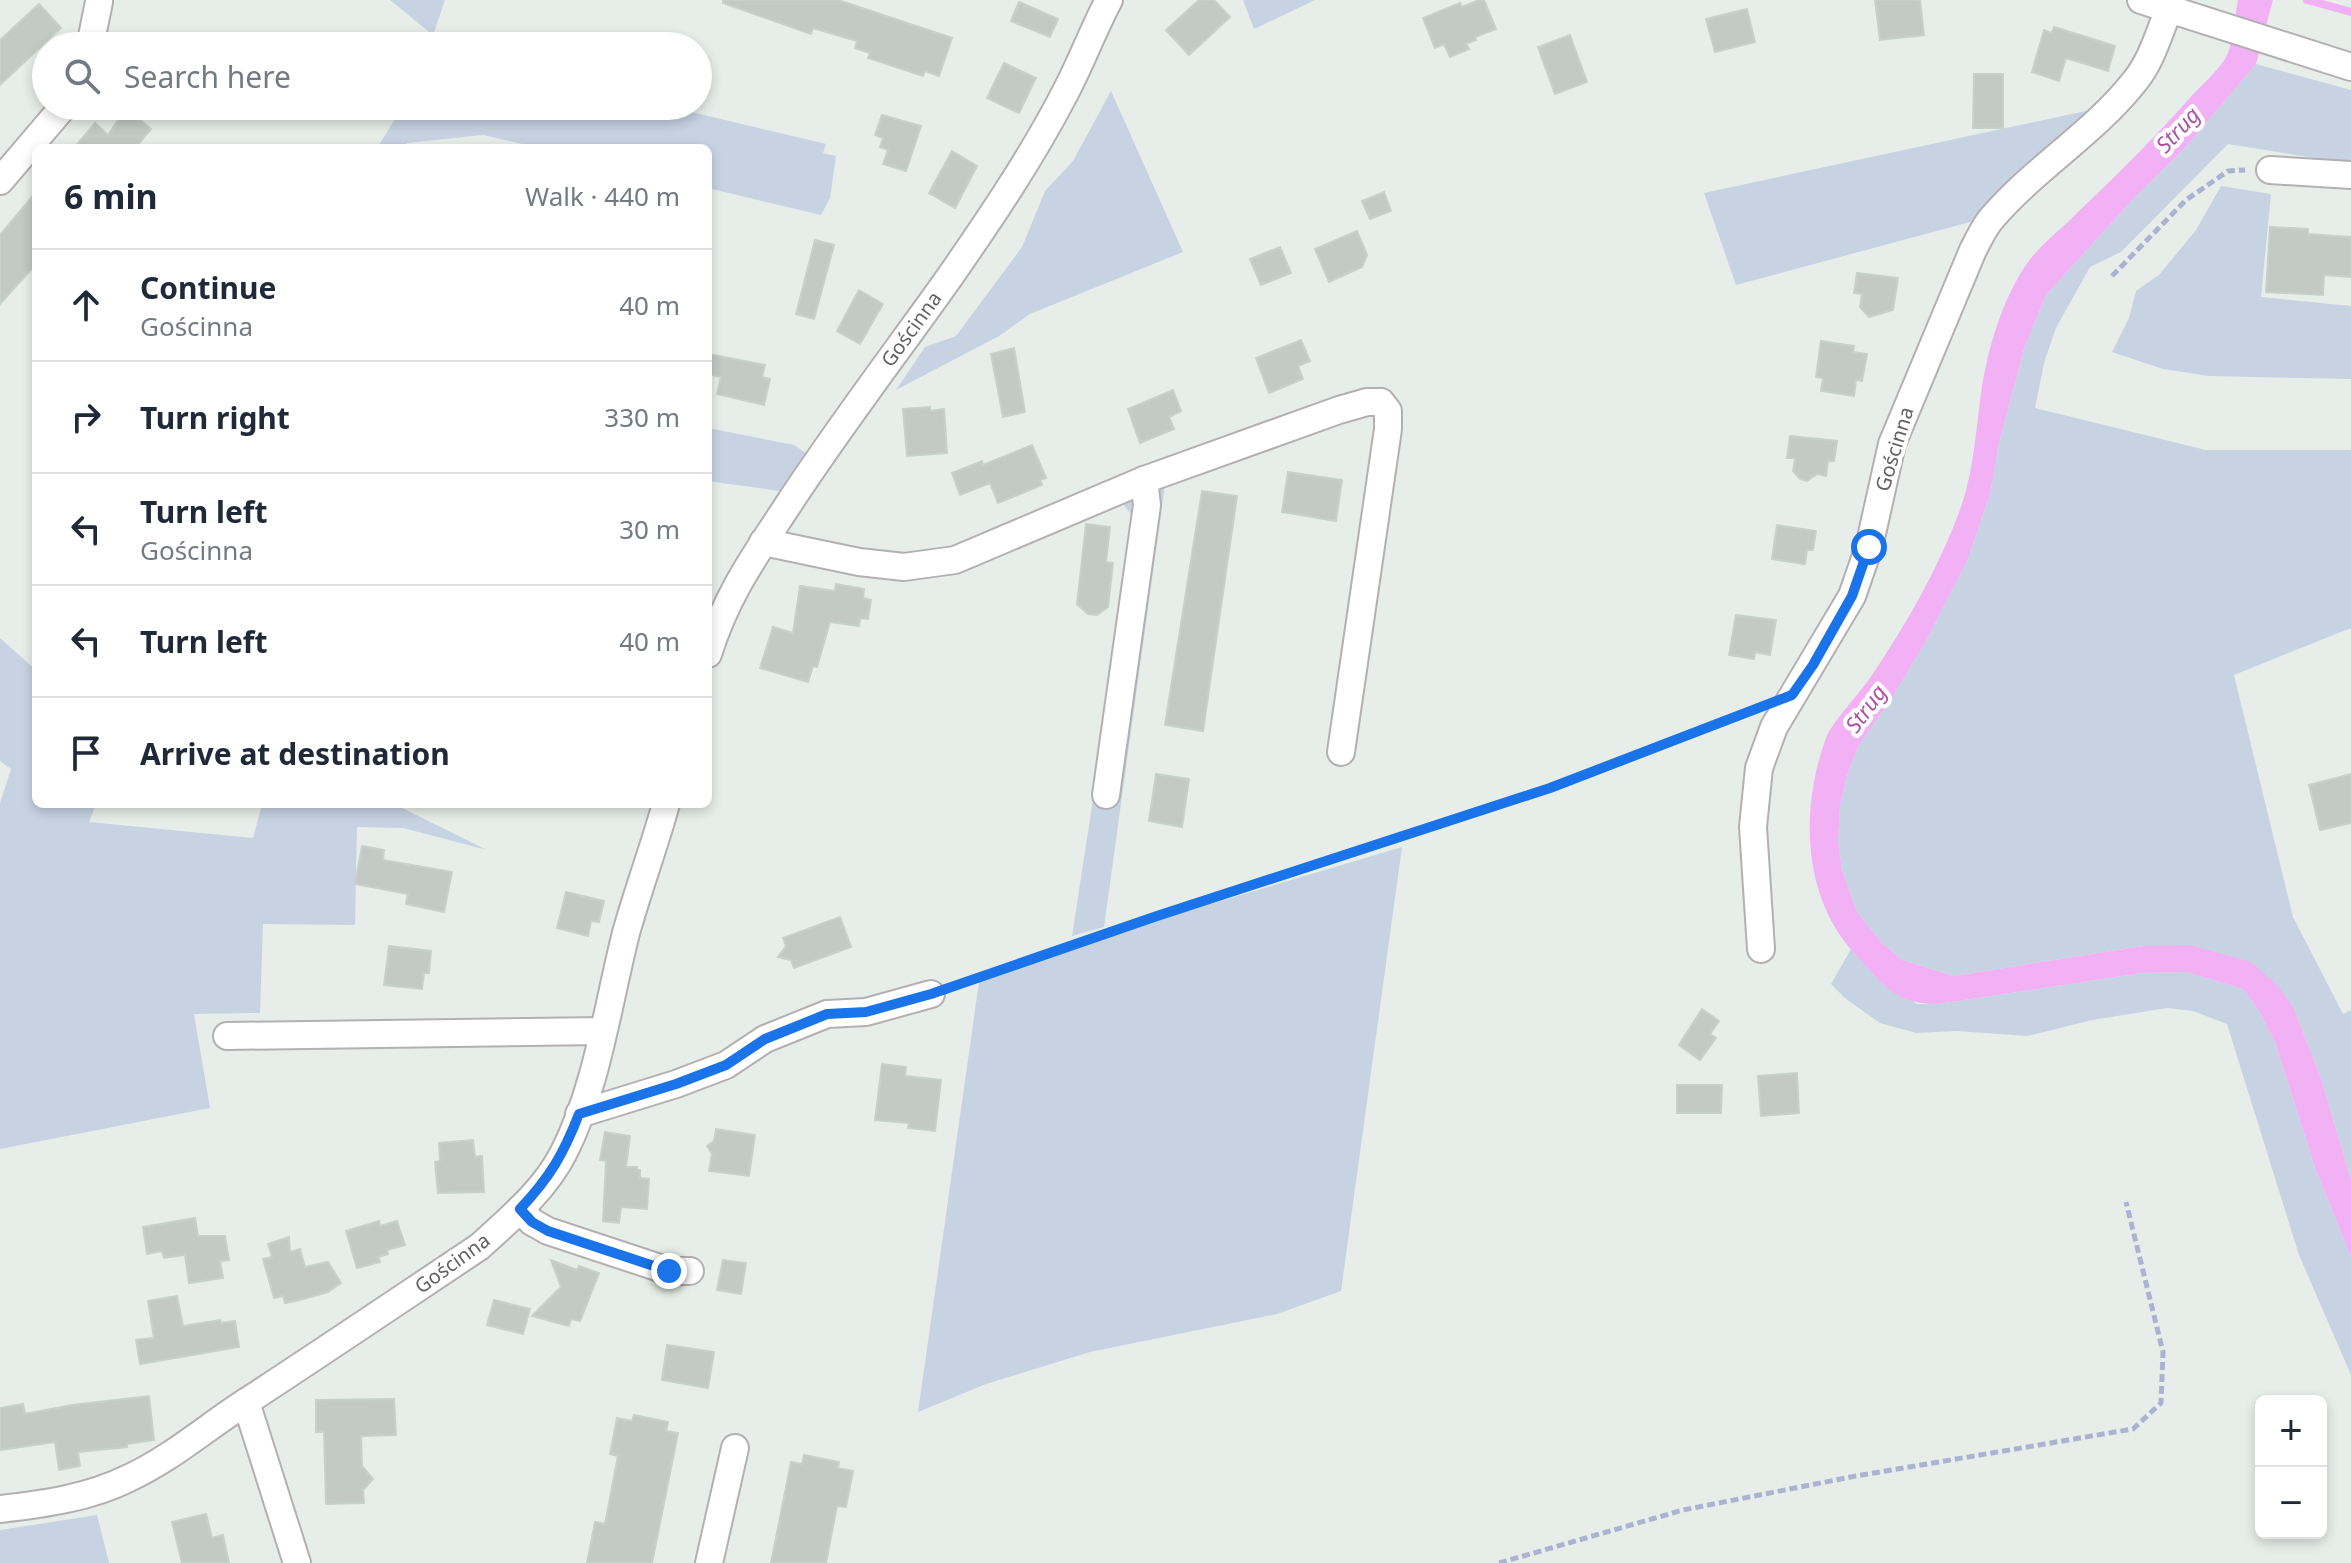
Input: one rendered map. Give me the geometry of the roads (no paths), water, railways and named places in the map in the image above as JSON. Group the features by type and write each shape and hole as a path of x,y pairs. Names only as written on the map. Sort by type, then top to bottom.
{"street":[{"name":"Gościnna","path":"712,641 732,590 763,542 824,450 950,277 1027,160 1065,93 1109,0"},
{"path":"2141,0 2351,67"},
{"path":"93,32 99,1"},
{"name":"Gościnna","path":"1761,949 1753,827 1759,768 1774,727 1852,596 1869,547 1892,444 1973,250 1990,220 2018,191 2079,139 2136,81 2180,12"},
{"path":"0,181 52,120"},
{"path":"2270,170 2351,175"},
{"path":"763,542 859,562 904,567 955,560 1144,480 1339,410 1367,402 1381,402 1388,411 1388,429 1341,752"},
{"path":"1106,795 1147,505 1144,480"},
{"name":"Gościnna","path":"0,1509 55,1503 127,1479 160,1462 479,1247 520,1209 543,1184 564,1152 579,1114 627,930 665,808"},
{"path":"579,1114 726,1065 765,1039 827,1014 866,1012 931,994"},
{"path":"227,1036 602,1031"},
{"path":"520,1209 532,1222 548,1231 669,1271 690,1271"},
{"path":"246,1402 297,1563"},
{"path":"709,1563 735,1448"}],"water":[{"name":"Strug","path":"2238,0 2273,0 2256,64 2184,149 2135,197 2046,295 2024,349 1999,443 1990,494 1968,559 1926,641 1859,745 1840,806 1838,842 1842,870 1857,912 1882,943 1902,960 1954,976 2143,946 2190,945 2251,962 2279,987 2294,1009 2321,1078 2351,1180 2351,1257 2315,1168 2275,1042 2243,989 2186,972 2142,973 1938,1004 1911,1001 1882,983 1837,931 1824,906 1811,851 1812,794 1826,738 1872,675 1909,615 1932,574 1960,510 1972,462 1986,365 2012,288 2040,248 2135,156 2221,64 2230,47"}],"waterway":[{"path":"2307,0 2351,12"}]}
